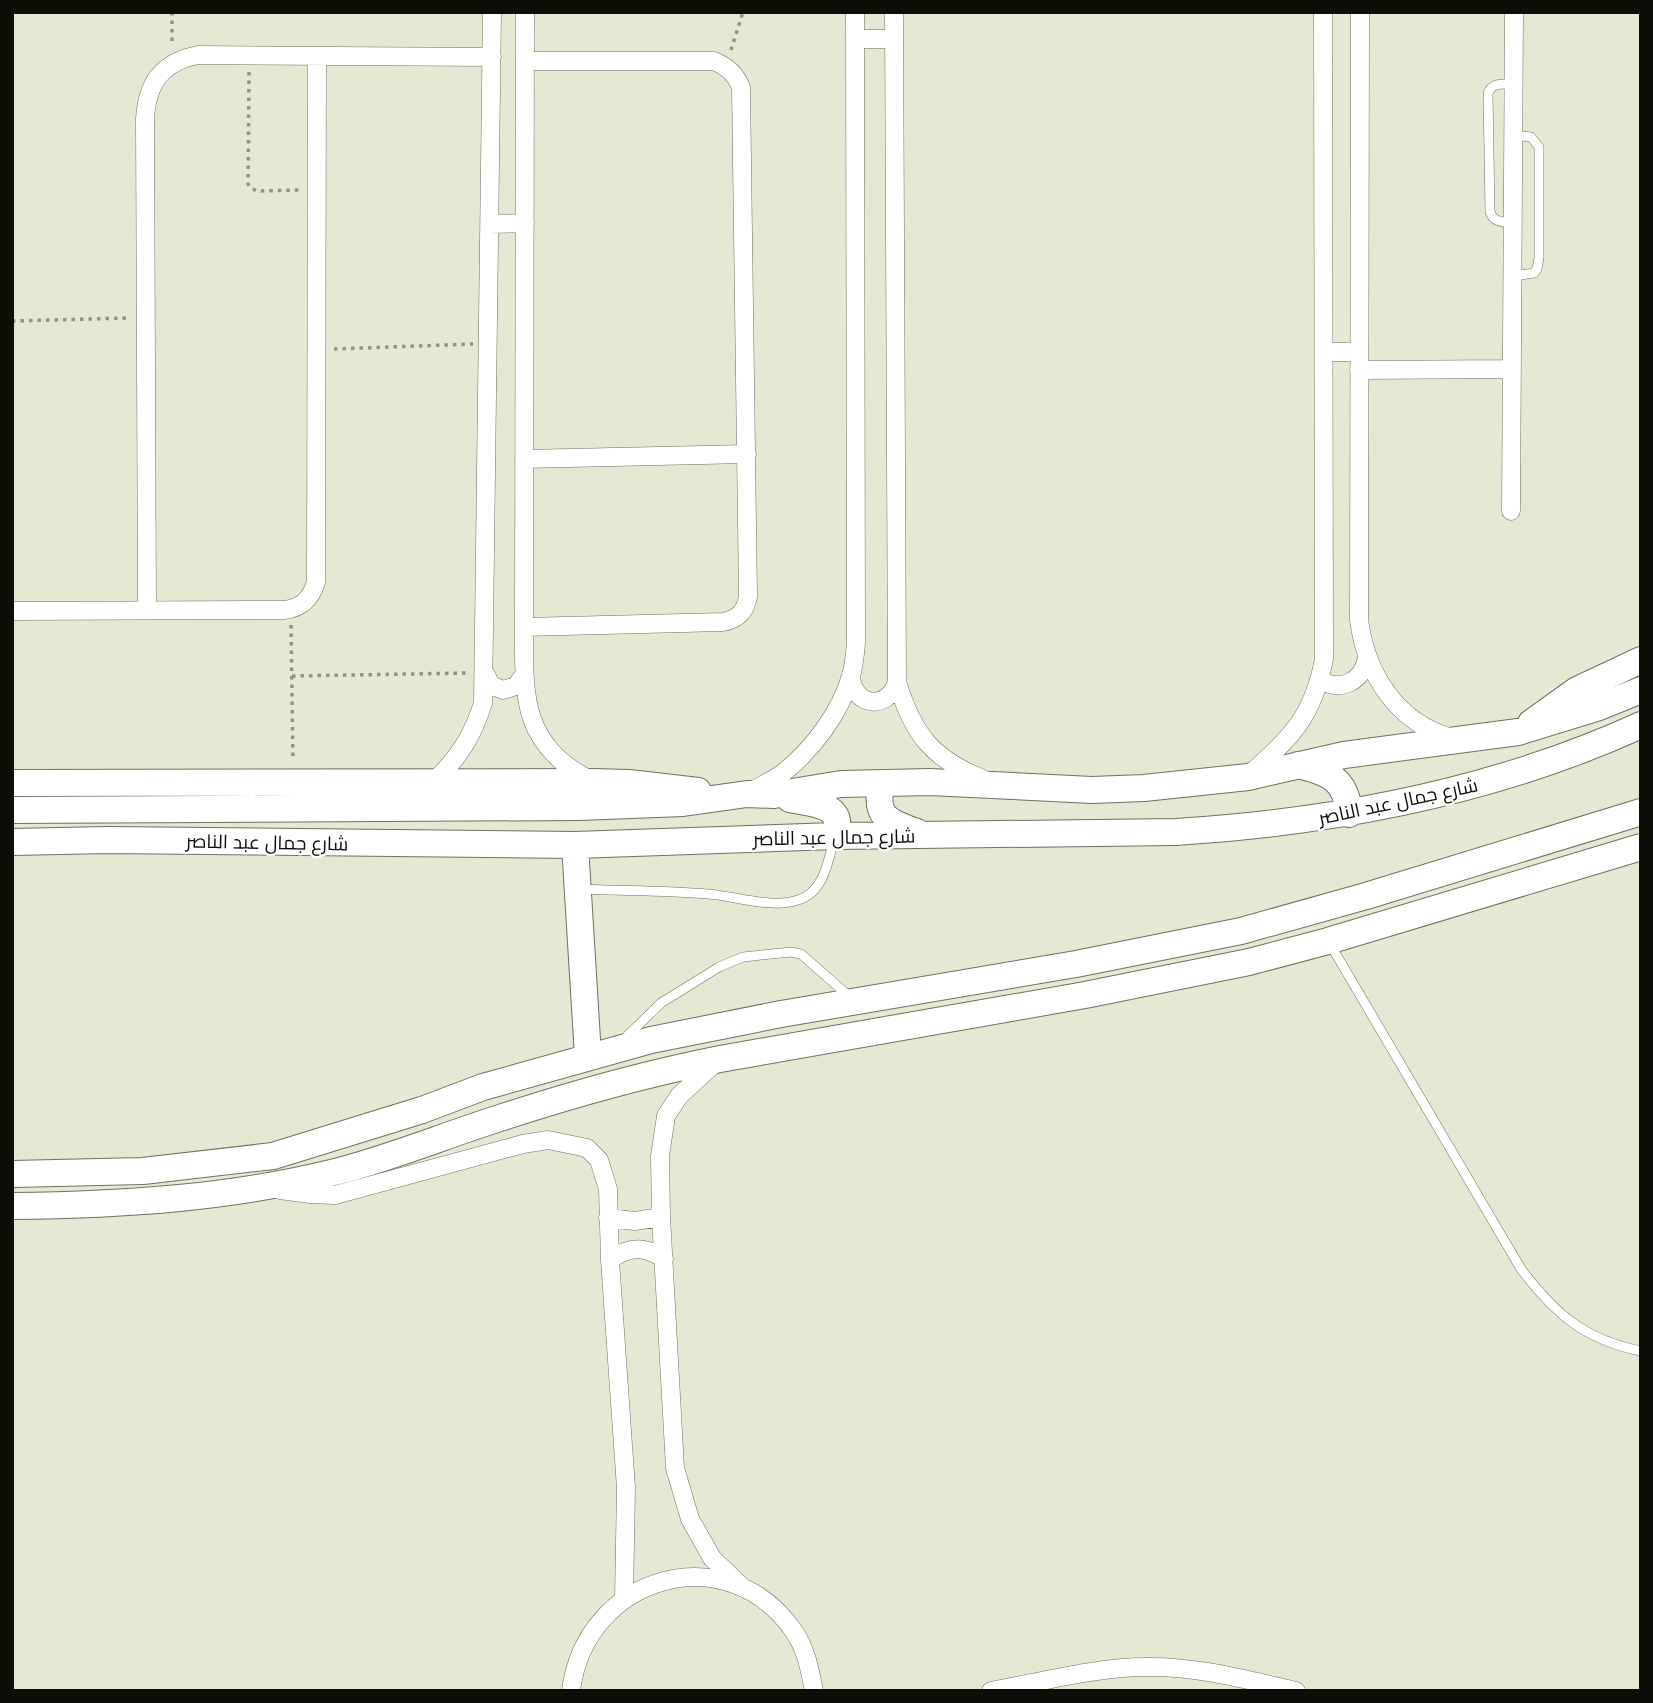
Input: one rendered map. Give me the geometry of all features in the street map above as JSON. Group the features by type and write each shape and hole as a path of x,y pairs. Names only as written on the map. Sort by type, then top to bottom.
{"main road":[{"path":"1517,732 1577,690 1641,660"},
{"name":"شارع جمال عبد الناصر","path":"12,810 579,807 683,803 740,795 774,795 841,784 882,782 1092,790 1144,789 1248,777 1344,755 1517,732 1599,707 1641,690"},
{"name":"شارع جمال عبد الناصر","path":"12,842 108,840 575,845 835,836 1177,832 1266,825 1349,814 1416,801 1577,752 1641,725"},
{"path":"1296,764 1320,770 1339,782 1348,803 1349,814"},
{"path":"13,781 593,782 666,786 740,795"},
{"path":"113,782 153,809"},
{"path":"882,782 879,802 882,813 889,821 929,836"},
{"path":"774,795 825,806 837,820 835,836"},
{"path":"12,1174 143,1171 273,1156 422,1110 483,1087 588,1056 715,1027 1076,964 1241,931 1641,813"},
{"path":"575,845 588,1056"},
{"path":"12,1206 153,1201 266,1187 372,1162 499,1118 610,1084 720,1059 1059,1000 1249,962 1641,847"},
{"path":"1241,931 1249,962"}],"street":[{"path":"434,781 459,756 476,725 483,703 492,12"},
{"path":"525,12 526,701 532,722 542,741 556,758 593,782"},
{"path":"740,795 782,774 823,731 839,704 851,675 856,643 855,12"},
{"path":"894,12 897,682 905,709 918,732 936,753 957,769 1000,785"},
{"path":"1248,777 1288,739 1302,721 1320,680 1325,633 1324,12"},
{"path":"1360,12 1359,620 1367,658 1386,693 1399,708 1422,726 1450,738 1476,739"},
{"path":"1511,511 1514,12"},
{"path":"855,39 894,39"},
{"path":"147,610 146,101 151,86 173,63 198,55 492,57"},
{"path":"12,611 290,609 308,600 316,582 317,56"},
{"path":"524,627 723,622 741,615 747,607 748,597 741,87 736,75 715,61 525,61"},
{"path":"490,224 525,223"},
{"path":"1324,352 1359,352"},
{"path":"1359,370 1512,369"},
{"path":"524,458 747,454"},
{"path":"1320,680 1337,686 1354,681 1365,667 1367,658"},
{"path":"485,673 491,685 503,690 516,687 524,675"},
{"path":"851,675 855,691 867,701 875,702 890,696 897,682"},
{"path":"720,1059 679,1096 666,1116 660,1156 660,1217 675,1468 690,1519 712,1558 742,1587 771,1606 794,1631 809,1662 814,1691"},
{"path":"266,1187 310,1195 335,1195 523,1144 548,1140 587,1148 599,1160 608,1189 610,1260 626,1488 624,1598"},
{"path":"608,1218 635,1221 660,1217"},
{"path":"610,1260 631,1249 654,1252 664,1259"},
{"path":"571,1691 579,1654 597,1623 624,1598 662,1581 702,1577 742,1587"},
{"path":"991,1691 1144,1667 1200,1671 1296,1691"}],"lane":[{"path":"1513,85 1494,85 1488,94 1490,212 1497,222 1513,222"},
{"path":"1513,135 1531,137 1539,148 1539,258 1534,273 1513,276"},
{"path":"578,889 709,894 774,903 799,900 816,889 826,873 835,836"},
{"path":"1328,941 1521,1269 1539,1293 1561,1315 1586,1332 1613,1346 1641,1351"},
{"path":"614,1050 661,1003 719,967 744,957 790,952 801,954 855,1002"}],"path":[{"path":"172,12 173,63"},
{"path":"726,66 743,12"},
{"path":"249,55 248,184 257,191 316,190"},
{"path":"12,320 146,318"},
{"path":"316,349 489,344"},
{"path":"290,609 293,782"},
{"path":"292,676 485,673"}]}
